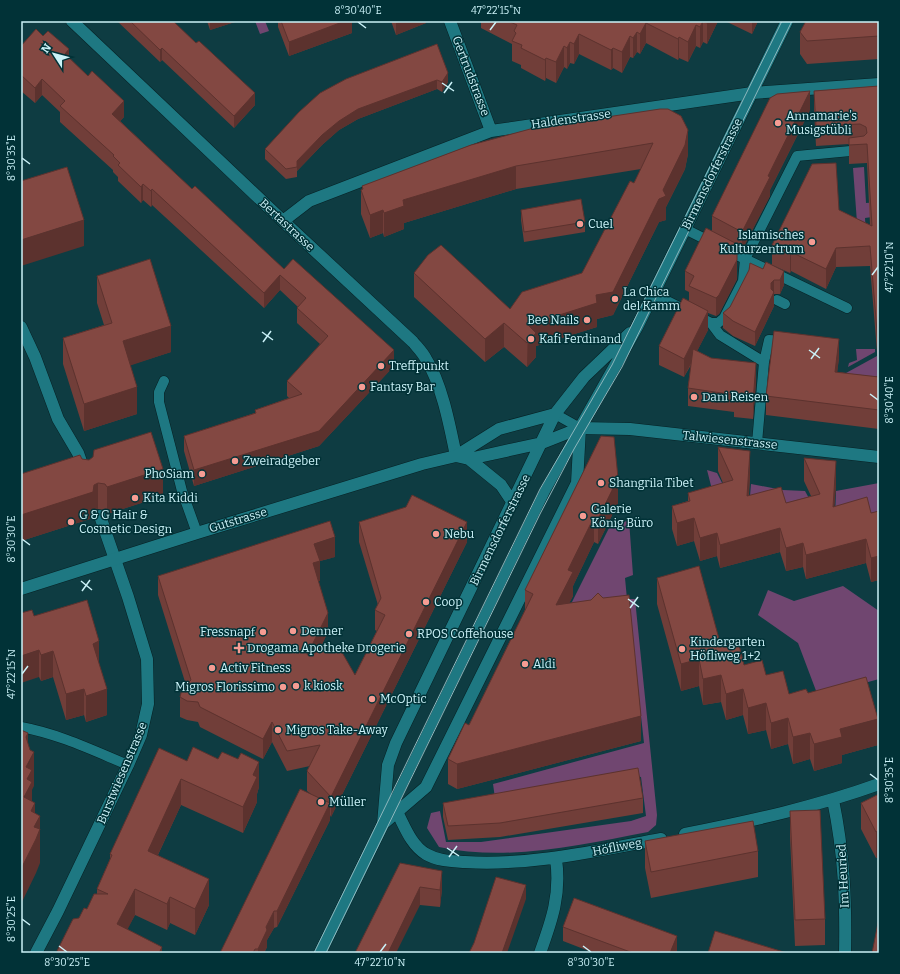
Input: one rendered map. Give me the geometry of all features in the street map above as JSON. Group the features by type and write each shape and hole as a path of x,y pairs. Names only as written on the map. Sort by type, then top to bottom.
{"street":[{"name":"Bertastrasse","path":"72,21 413,342 427,360 436,380 450,426 456,456"},
{"name":"Gertrudstrasse","path":"450,21 491,131"},
{"name":"Birmensdorferstrasse","path":"383,824 426,787 577,483 580,428 637,327 787,21"},
{"name":"Haldenstrasse","path":"283,221 309,201 491,131 752,92 879,84"},
{"path":"21,327 35,357 58,419 78,453 87,479"},
{"name":"Birmensdorferstrasse","path":"320,953 383,824 388,765 396,743 556,414 584,377 637,327"},
{"name":"Gutstrasse","path":"21,589 197,532 422,464 456,456 499,429 556,414"},
{"name":"Gutstrasse","path":"456,456 468,458 542,443 580,428"},
{"name":"Talwiesenstrasse","path":"580,428 630,429 757,442 879,457"},
{"name":"Gutstrasse","path":"468,458 501,484 514,503"},
{"name":"Burstwiesenstrasse","path":"36,953 58,911 128,765 141,735 146,716 149,688 147,659 128,597 100,516"},
{"name":"Höfliweg","path":"397,812 411,839 418,847 425,854 443,860 482,863 556,859 763,819 833,800 879,784"},
{"name":"Im Heuried","path":"833,800 844,864 846,900 845,953"},
{"path":"540,953 554,907 558,881 556,859"}],"lane":[{"path":"653,294 710,322 718,323 724,318 746,284 745,259 797,156 861,150"},
{"path":"685,229 848,308"},
{"path":"833,300 838,291"},
{"path":"710,322 720,335 764,362"},
{"path":"757,442 764,362 769,340 797,342"},
{"path":"164,381 159,392 159,402 182,491 197,532"},
{"path":"556,414 580,428"},
{"name":"Birmensdorferstrasse","path":"383,824 545,491 580,428"},
{"path":"21,727 64,738 128,765"}],"shaded area":[{"path":"255,21 265,21 269,31 260,34"},
{"path":"864,167 866,203 879,202 879,216 865,218 867,250 859,250 853,168"},
{"path":"856,349 875,349 875,352 848,367 849,363 857,360"},
{"path":"877,356 878,392 846,379 846,373"},
{"path":"707,470 717,473 736,510 719,517"},
{"path":"879,483 879,532 835,517 836,491"},
{"path":"751,484 783,490 805,491 821,520 749,508"},
{"path":"629,520 633,575 625,578 627,599 635,599 657,815 656,825 648,832 544,850 491,853 439,847 427,828 431,813 440,811 446,842 481,842 631,821 646,816 641,777 636,776 496,805 493,784 644,743 630,617 559,628 609,528"},
{"path":"843,586 879,611 879,679 818,696 798,643 758,615 768,590 794,601"}],"building":[{"path":"130,21 173,21 196,43 199,41 255,93 234,116 162,48 160,50"},
{"path":"281,21 345,21 289,42"},
{"path":"508,21 703,21 700,27 696,25 688,42 679,37 678,39 646,23 640,34 637,32 633,38 630,36 622,52 613,48 611,50 579,34 574,44 570,42 567,48 564,46 556,62 546,58 545,60 521,48 522,45 512,41 516,33 514,31 517,25"},
{"path":"806,21 879,21 879,36 807,41 800,32"},
{"path":"36,29 43,36 48,31 69,49 65,54 88,76 92,71 124,101 112,114 192,189 195,186 284,269 293,259 394,350 319,431 194,470 184,436 256,413 255,410 302,394 287,381 328,336 297,308 306,298 280,275 264,293 152,189 151,191 143,184 141,187 118,165 120,163 113,156 114,155 60,106 65,101 42,79 35,88 21,75 21,46"},
{"path":"437,44 448,73 442,82 437,80 358,109 339,121 322,135 297,161 297,167 286,169 265,149 299,112 320,93 346,79"},
{"path":"879,86 879,356 870,246 836,248 826,269 791,252 790,254 772,245 812,164 836,163 839,210 872,226 867,144 849,145 849,138 864,136 867,133 866,127 860,124 816,126 814,91"},
{"path":"810,91 768,176 770,177 742,232 712,216 770,98 777,94"},
{"path":"668,109 681,116 688,130 685,145 663,190 666,196 659,199 613,292 596,295 597,303 528,325 536,333 527,343 504,323 485,339 414,273 428,255 441,245 510,309 522,292 582,273 630,181 634,183 653,143 516,166 403,200 404,206 384,213 383,210 370,215 361,190 363,189 362,186 471,145 534,128"},
{"path":"67,167 84,220 21,240 21,181"},
{"path":"581,199 585,222 524,232 521,210"},
{"path":"706,228 737,244 734,250 737,252 737,260 716,298 689,286 694,276 685,271"},
{"path":"150,259 171,326 123,341 137,387 84,404 63,338 112,323 97,276"},
{"path":"766,262 784,271 780,280 774,280 771,283 771,289 774,292 755,332 733,321 723,313 730,307 749,270 750,263 763,269"},
{"path":"683,298 708,311 684,359 659,346"},
{"path":"774,331 839,339 835,372 879,377 879,410 766,396"},
{"path":"693,349 711,358 756,363 753,402 734,400 735,395 688,388"},
{"path":"151,432 163,469 107,487 105,484 98,483 94,485 93,492 21,515 21,474 80,455 82,459 89,460 93,457 94,450"},
{"path":"601,436 614,437 618,478 598,519 594,517 568,570 573,572 556,605 591,600 598,593 603,598 629,595 641,716 457,764 448,759 465,723 469,725 533,594 525,590"},
{"path":"718,447 750,451 747,496 781,487 786,503 820,494 804,458 836,461 833,507 867,497 871,513 879,511 879,556 871,558 866,539 806,555 803,543 786,548 780,528 720,545 717,533 700,538 694,518 677,523 672,506 690,501 688,493 733,480"},
{"path":"412,495 467,522 331,797 307,771 320,745 287,751 272,722 263,739 200,707 198,702 187,701 180,697 182,689 191,680 158,576 330,521 335,537 314,544 320,561 313,563 328,613 307,655 339,647 355,675 385,615 375,610 381,598 359,522 406,507"},
{"path":"699,566 721,646 738,641 744,665 762,660 766,675 783,671 789,694 806,689 808,693 866,677 878,719 840,729 842,737 814,744 810,733 793,737 788,718 771,723 766,703 748,708 743,689 726,694 721,675 703,679 699,659 681,664 657,578"},
{"path":"87,600 99,641 93,644 107,689 86,696 84,689 66,694 53,651 41,655 39,650 21,656 21,613 32,610 34,616"},
{"path":"21,730 28,733 26,737 30,750 34,752 26,767 32,770 27,779 32,782 24,797 35,803 31,811 40,816 34,827 40,829 21,869"},
{"path":"193,747 218,759 222,752 238,759 241,753 259,762 253,775 257,777 243,807 181,779 148,851 209,879 195,909 170,897 167,904 135,889 117,924 162,947 159,953 61,953 57,951 73,919 79,918 84,908 87,909 94,894 108,894 97,889 112,855 110,854 159,748 187,761"},
{"path":"638,768 643,798 500,823 448,826 443,803"},
{"path":"300,789 330,803 277,911 274,911 266,927 267,930 258,949 255,949 253,953 220,953"},
{"path":"879,794 879,830 876,832 861,803"},
{"path":"820,810 825,919 795,920 790,811"},
{"path":"753,821 758,851 651,872 645,841"},
{"path":"400,863 442,871 440,890 420,887 388,953 355,953"},
{"path":"496,877 526,885 502,953 469,953 474,943"},
{"path":"574,898 677,936 670,953 633,953 563,927"},
{"path":"879,918 879,953 872,953"},
{"path":"715,931 787,953 708,953"}],"tram line":[{"path":"314,953 540,489 612,365 782,21"},
{"path":"326,953 540,514 574,449 622,367 792,21"}],"place":[{"name":"Annamarie’s Musigstübli","path":"778,123"},
{"name":"Cuel","path":"580,224"},
{"name":"Islamisches Kulturzentrum","path":"812,242"},
{"name":"La Chica del Kamm","path":"615,299"},
{"name":"Bee Nails","path":"587,320"},
{"name":"Kafi Ferdinand","path":"531,339"},
{"name":"Treffpunkt","path":"381,366"},
{"name":"Fantasy Bar","path":"362,387"},
{"name":"Dani Reisen","path":"694,397"},
{"name":"Zweiradgeber","path":"235,461"},
{"name":"PhoSiam","path":"202,474"},
{"name":"Shangrila Tibet","path":"601,483"},
{"name":"Kita Kiddi","path":"135,498"},
{"name":"Galerie König Büro","path":"583,516"},
{"name":"G & G Hair & Cosmetic Design","path":"71,522"},
{"name":"Nebu","path":"436,534"},
{"name":"Coop","path":"426,602"},
{"name":"Denner","path":"293,631"},
{"name":"Fressnapf","path":"263,632"},
{"name":"RPOS Coffehouse","path":"409,634"},
{"name":"Drogama Apotheke Drogerie","path":"239,648"},
{"name":"Kindergarten Höfliweg 1+2","path":"682,649"},
{"name":"Aldi","path":"525,664"},
{"name":"Activ Fitness","path":"212,668"},
{"name":"k kiosk","path":"296,686"},
{"name":"Migros Florissimo","path":"283,687"},
{"name":"McOptic","path":"372,699"},
{"name":"Migros Take-Away","path":"278,730"},
{"name":"Müller","path":"321,802"}]}
